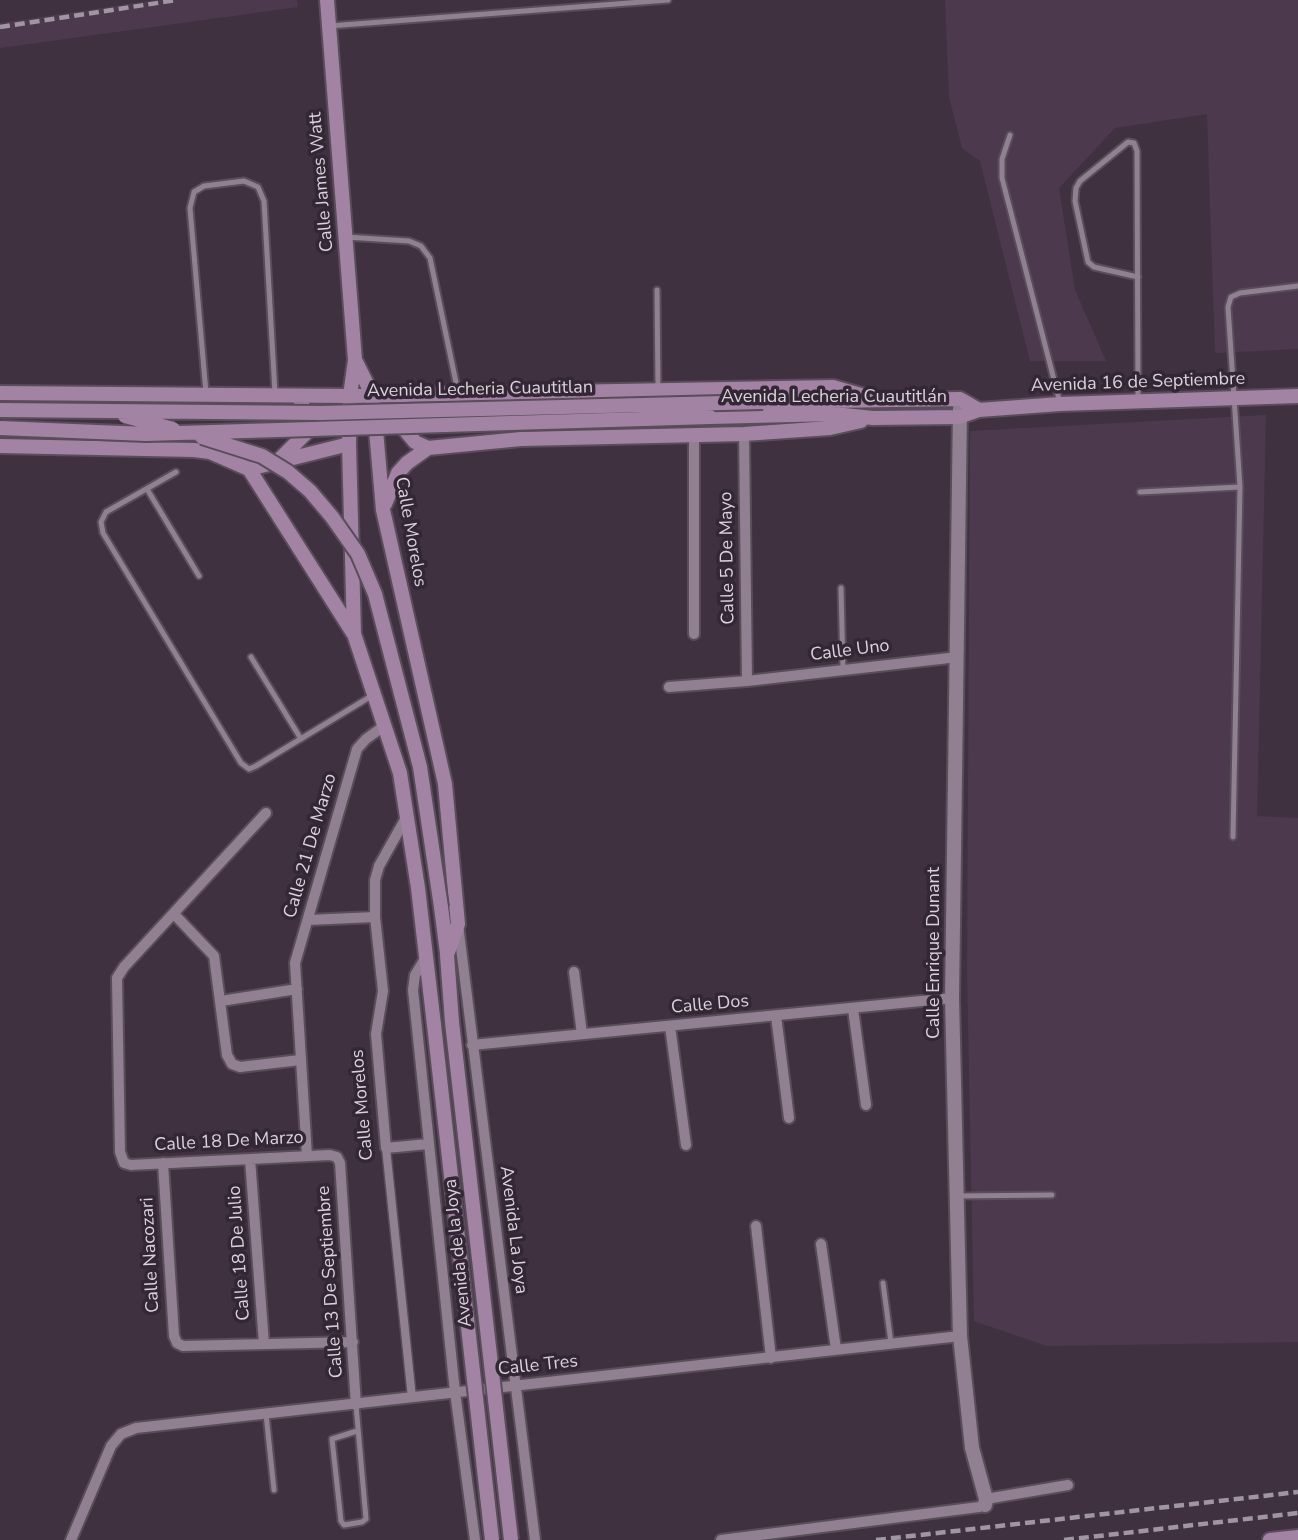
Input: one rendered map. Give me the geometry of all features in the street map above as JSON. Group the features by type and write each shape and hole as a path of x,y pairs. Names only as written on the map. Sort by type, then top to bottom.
{"main road":[{"name":"Calle James Watt","path":"327,0 355,360 350,396"},
{"name":"Calle James Watt","path":"355,360 373,396"},
{"path":"0,393 297,397 833,387 875,399"},
{"path":"350,396 354,634"},
{"name":"Calle Morelos","path":"373,396 383,510 445,784 458,924 447,958"},
{"path":"409,396 404,411 405,430 415,442 428,448"},
{"name":"Avenida 16 de Septiembre","path":"959,417 979,410 1060,404 1298,396"},
{"path":"276,463 299,441 309,425 297,397"},
{"path":"960,399 979,410"},
{"name":"Avenida Lecheria Cuautitlan","path":"0,410 321,413 960,399"},
{"name":"Avenida de la Joya","path":"105,411 218,441 262,456 288,472 332,517 358,554 375,594 420,767 441,907 511,1540"},
{"name":"Avenida Lecheria Cuautitlán","path":"710,417 834,414 873,418 959,417"},
{"name":"Avenida Lecheria Cuautitlan","path":"0,428 146,434 710,417"},
{"path":"383,510 398,473 428,448 521,439 744,434 830,428 873,418"},
{"path":"249,469 349,444"},
{"path":"0,446 194,450 209,452 249,469 354,634 400,773 426,961"},
{"name":"Avenida de la Joya","path":"426,961 492,1540"},
{"path":"1270,1540 1298,1537"}],"street":[{"name":"Calle Enrique Dunant","path":"960,399 952,998 960,1336 972,1448 985,1502"},
{"name":"Calle 5 De Mayo","path":"744,434 747,681"},
{"path":"694,435 694,634"},
{"name":"Calle Uno","path":"669,687 958,657"},
{"name":"Calle 21 De Marzo","path":"307,1156 295,963 357,749 384,726"},
{"path":"266,813 174,914 214,956 227,1055 232,1064 240,1067 300,1060"},
{"name":"Calle Morelos","path":"407,816 379,866 375,880 375,917 383,990 376,1034 412,1398"},
{"name":"Calle 18 De Marzo","path":"174,914 117,978 120,1152 124,1163 131,1165 307,1156 337,1157"},
{"path":"307,920 375,917"},
{"name":"Avenida La Joya","path":"458,924 535,1540"},
{"path":"426,961 415,975 413,990 455,1392 475,1540"},
{"path":"575,972 582,1034"},
{"path":"221,1001 297,989"},
{"name":"Calle Dos","path":"472,1045 952,998"},
{"path":"853,1009 866,1105"},
{"path":"776,1016 789,1118"},
{"path":"670,1026 686,1144"},
{"path":"386,1148 428,1144"},
{"name":"Calle 13 De Septiembre","path":"337,1157 341,1163 356,1405"},
{"name":"Calle 18 De Julio","path":"250,1159 264,1344"},
{"name":"Calle Nacozari","path":"163,1163 174,1336 177,1343 183,1346 264,1344"},
{"path":"756,1226 771,1358"},
{"path":"821,1244 836,1349"},
{"name":"Calle Tres","path":"71,1540 111,1446 121,1434 136,1428 960,1336"},
{"path":"264,1344 353,1342"},
{"path":"721,1540 979,1507 985,1502 1068,1485"}],"lane":[{"path":"328,26 668,0"},
{"path":"1010,135 1002,159 1002,178 1060,404"},
{"path":"1138,277 1094,267 1088,262 1075,201 1076,188 1080,181 1128,142 1134,143 1138,151 1138,277 1138,401"},
{"path":"206,395 190,208 194,192 204,186 244,181 258,187 264,201 275,396"},
{"path":"346,237 409,241 421,246 430,258 458,394"},
{"path":"1233,837 1240,487 1228,307 1231,297 1240,293 1298,286"},
{"path":"657,290 658,390"},
{"path":"176,472 106,512 101,522 103,533 242,763 249,769 256,766 374,694"},
{"path":"1140,492 1240,487"},
{"path":"147,489 199,576"},
{"path":"841,588 843,669"},
{"path":"251,657 301,739"},
{"path":"957,1196 1052,1195"},
{"path":"883,1283 891,1343"},
{"path":"356,1405 366,1519 344,1525 341,1521 332,1439 357,1430"},
{"path":"266,1414 274,1490"}],"shaded area":[{"path":"154,0 297,0 298,7 0,48 0,23"},
{"path":"945,0 1298,0 1298,349 1215,353 1207,114 1115,128 1059,188 1075,290 1106,361 1030,361 980,161 962,148 949,97"},
{"path":"1266,415 1257,816 1298,818 1298,1342 1047,1346 974,1321 967,973 970,431"}],"railway":[{"path":"0,27 177,0"},
{"path":"876,1540 1298,1492"},
{"path":"1064,1540 1298,1513"}]}
